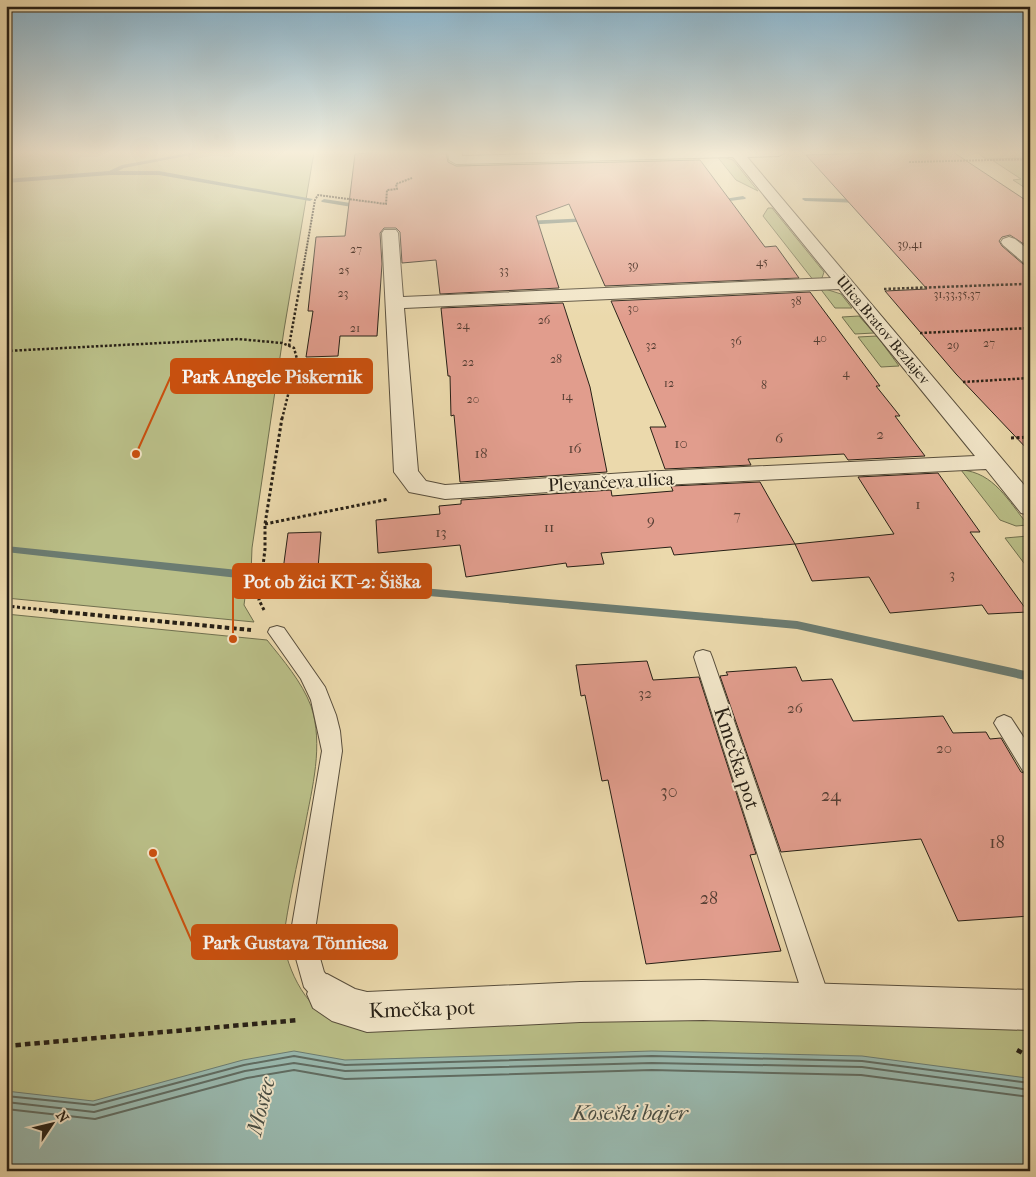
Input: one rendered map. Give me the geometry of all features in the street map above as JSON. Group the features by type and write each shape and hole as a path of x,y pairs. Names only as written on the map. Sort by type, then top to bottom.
{"street":[{"name":"Ulica Bratov Bezlajev","path":"782,207 1030,508"},
{"path":"390,233 406,472"},
{"path":"1009,242 1030,259"},
{"path":"394,303 845,283"},
{"name":"Plevančeva ulica","path":"406,472 418,487 445,492 640,479 992,462"},
{"name":"Kmečka pot","path":"316,1007 347,1007 367,1012 580,1002 703,1000 818,1002 1030,1010"}],"lane":[{"name":"Kmečka pot","path":"277,632 306,670 320,693 330,722 332,752 302,937 313,978 316,1007"},
{"name":"Kmečka pot","path":"703,657 818,1002"},
{"path":"1004,723 1030,765"}],"path":[{"path":"289,346 314,207"},
{"path":"879,290 1015,284"},
{"path":"886,334 1030,328"},
{"path":"6,351 238,339 262,340 294,348 297,359 282,419 265,524 265,549 259,600 277,632"},
{"path":"928,383 1030,378"},
{"path":"265,524 390,499 391,487 406,472"},
{"path":"6,606 277,632"},
{"path":"6,1046 316,1007"}],"green space":[{"path":"6,207 305,207 284,330 252,548 251,574 248,575 244,605 254,622 6,598"},
{"path":"768,208 772,208 824,272 822,278 814,281 763,216"},
{"path":"819,287 841,294 852,308 835,308"},
{"path":"859,316 874,333 855,334 842,317"},
{"path":"877,336 899,366 881,367 858,337"},
{"path":"961,470 973,472 992,482 1028,525 1016,526 1000,520"},
{"path":"1028,536 1030,539 1030,571 1005,538"},
{"path":"6,614 267,640 279,655 307,697 315,721 317,736 316,766 283,942 291,970 298,983 314,1006 325,1015 338,1022 352,1026 638,1017 1030,1029 1030,1171 6,1171"}],"water":[{"name":"Koseški bajer","path":"294,1051 345,1060 652,1051 862,1056 1027,1078 1030,1080 1030,1171 6,1171 6,1091 93,1101 243,1060"}],"building":[{"path":"349,207 561,207 536,216 559,288 440,294 436,260 402,263 400,232 396,228 384,228 380,233 382,264 377,336 340,336 338,356 306,357 313,311 308,311 316,237 345,236"},
{"path":"570,207 735,207 765,247 776,246 799,278 605,286"},
{"path":"853,207 1030,207 1030,248 1010,235 1002,237 999,241 1002,246 1023,264 1030,266 1030,452 956,374 885,291 927,289"},
{"path":"810,292 880,386 876,386 900,416 895,416 925,456 848,460 844,454 748,459 751,465 665,469 650,427 666,427 611,301"},
{"path":"563,303 590,387 607,472 460,482 454,415 451,416 450,376 448,376 441,308"},
{"path":"938,473 980,532 970,532 1028,612 988,614 982,605 890,613 869,577 812,581 795,544 894,534 858,477"},
{"path":"760,482 795,544 674,555 671,547 601,553 604,564 567,567 566,563 466,577 460,545 378,553 376,520 440,514 439,506 461,504 461,500 611,490 612,496 673,491 671,486"},
{"path":"321,532 318,568 283,570 288,533"},
{"path":"647,661 653,680 699,677 756,854 750,855 781,951 646,964 608,780 602,781 585,695 581,696 576,665"},
{"path":"796,667 802,681 832,679 853,721 943,716 953,733 986,732 990,739 1001,738 1021,772 1030,775 1030,916 958,921 921,839 781,852 720,676 728,675 726,672"}],"waterway":[{"path":"524,223 590,220"},
{"path":"6,549 238,574"},
{"path":"276,579 797,625 1030,677"}],"place":[{"name":"Park Angele Piskernik","path":"136,454"},
{"name":"Pot ob žici KT-2: Šiška","path":"233,639"},
{"name":"Park Gustava Tönniesa","path":"153,853"}],"water label":[{"name":"Mostec","path":"260,1106"}]}
